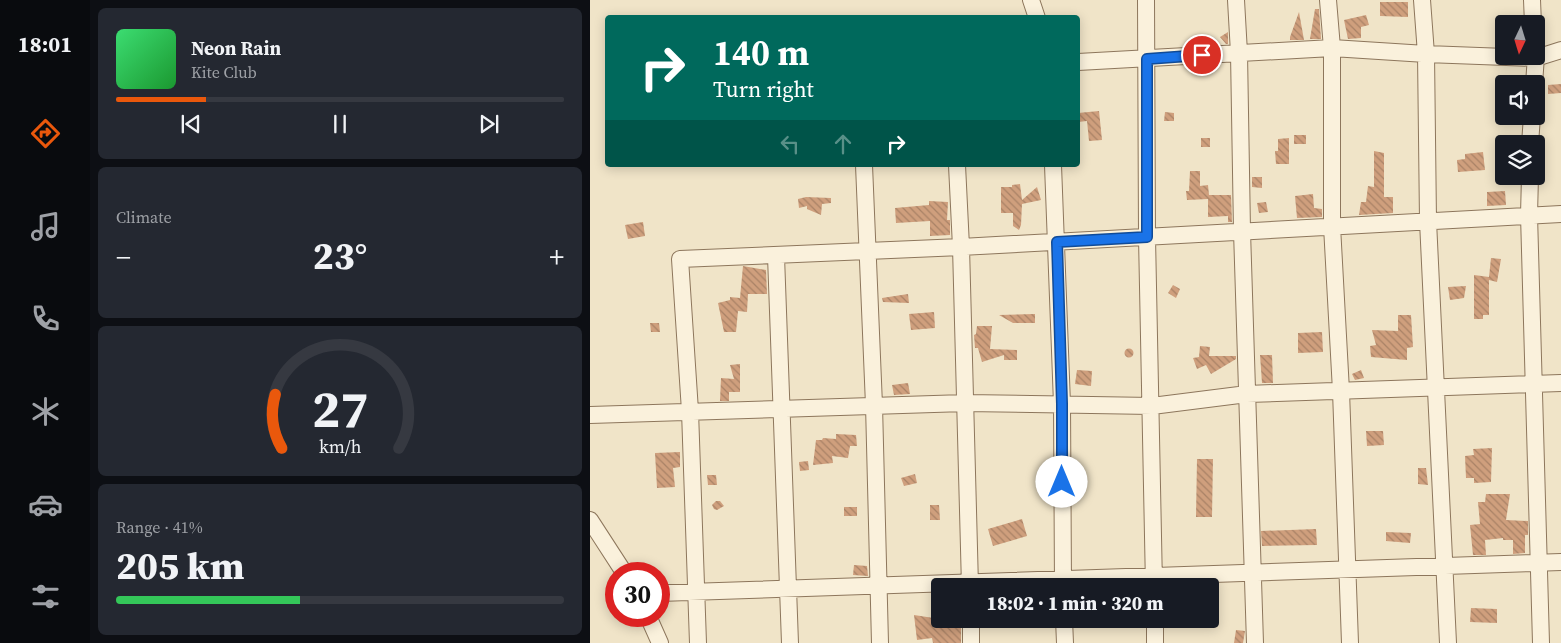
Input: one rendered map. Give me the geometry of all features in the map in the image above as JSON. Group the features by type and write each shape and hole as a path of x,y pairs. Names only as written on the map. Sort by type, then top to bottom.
{"street":[{"path":"1031,0 1036,15"},
{"path":"1146,0 1147,237 1152,406 1154,578"},
{"path":"1236,0 1255,643"},
{"path":"1328,0 1332,48 1332,226 1341,390 1350,643"},
{"path":"1422,0 1426,54 1428,221 1448,643"},
{"path":"1532,0 1533,15"},
{"path":"1080,62 1332,48 1495,56"},
{"path":"1545,54 1561,50"},
{"path":"864,167 874,405 880,643"},
{"path":"957,167 970,578"},
{"path":"1053,167 1062,404 1063,578"},
{"path":"1530,185 1529,215 1541,643"},
{"path":"698,643 690,411 680,260 867,252 1561,214"},
{"path":"776,256 790,643"},
{"path":"590,415 965,402 1152,406 1247,394 1561,383"},
{"path":"590,520 617,562"},
{"path":"1187,578 1252,572 1561,562"},
{"path":"670,593 931,584"},
{"path":"653,627 660,643"},
{"path":"971,628 971,643"},
{"path":"1064,628 1065,643"},
{"path":"1155,628 1155,643"}],"building":[{"path":"1380,2 1408,2 1408,17 1380,16"},
{"path":"1315,9 1319,9 1321,39 1310,39"},
{"path":"1299,12 1304,40 1290,40 1290,37"},
{"path":"1366,15 1369,25 1361,27 1361,38 1348,39 1344,20"},
{"path":"1228,32 1228,44 1226,44 1220,37"},
{"path":"1561,84 1561,93 1548,94 1548,85"},
{"path":"1099,111 1102,140 1089,141 1087,121 1080,122 1080,113"},
{"path":"1165,112 1174,113 1174,121 1164,121"},
{"path":"1294,135 1306,135 1306,144 1294,144"},
{"path":"1201,138 1210,138 1210,147 1201,147"},
{"path":"1289,138 1289,164 1276,164 1275,151 1278,151 1278,139"},
{"path":"1374,151 1384,153 1384,197 1393,197 1393,213 1359,215 1361,202 1366,202 1368,186 1374,187"},
{"path":"1483,152 1485,170 1458,172 1457,160 1465,159 1465,154"},
{"path":"1190,171 1200,171 1200,186 1208,185 1209,195 1231,195 1232,222 1228,222 1228,216 1208,217 1208,199 1187,200 1186,191 1189,191"},
{"path":"1252,177 1262,177 1262,188 1252,187"},
{"path":"1020,184 1022,200 1037,187 1041,200 1022,204 1019,230 1013,226 1013,213 1001,213 1001,187 1012,187 1012,185"},
{"path":"1505,191 1506,205 1487,206 1487,192"},
{"path":"1313,194 1314,208 1322,209 1322,217 1297,218 1295,196"},
{"path":"806,197 831,198 831,203 822,204 821,215 807,209 807,206 799,208 798,199"},
{"path":"929,201 948,202 947,220 950,220 950,235 930,236 930,221 896,223 895,208 929,205"},
{"path":"1266,202 1268,212 1259,213 1257,203"},
{"path":"643,222 645,236 628,239 625,225"},
{"path":"1491,258 1501,259 1497,282 1489,280 1489,315 1483,315 1483,319 1474,319 1474,275 1489,277"},
{"path":"743,266 766,270 767,294 748,294 747,312 738,311 736,332 724,332 718,303 730,300 730,297 740,298"},
{"path":"1173,285 1180,289 1176,298 1168,293"},
{"path":"1466,286 1464,298 1450,300 1448,287"},
{"path":"908,294 909,303 883,302 882,298"},
{"path":"934,312 935,328 911,330 909,314"},
{"path":"1035,314 1035,323 1013,323 999,315"},
{"path":"1398,315 1411,315 1413,347 1407,348 1407,360 1371,357 1370,346 1376,345 1372,330 1398,331"},
{"path":"650,323 659,323 660,332 651,332"},
{"path":"977,326 992,326 990,349 1017,350 1017,360 1004,360 1004,355 982,362 978,348 975,348 974,335 976,334"},
{"path":"1322,332 1323,352 1298,353 1298,333"},
{"path":"1200,346 1210,347 1209,356 1236,356 1236,359 1211,374 1206,365 1197,369 1193,358 1199,357"},
{"path":"1129,348 1134,353 1129,358 1124,353"},
{"path":"1260,355 1272,355 1273,383 1262,383"},
{"path":"740,364 740,392 729,392 729,401 720,401 721,378 734,379 730,365"},
{"path":"1077,370 1092,371 1091,386 1075,384"},
{"path":"1361,370 1364,378 1355,380 1352,374"},
{"path":"908,383 910,394 894,395 892,385"},
{"path":"1366,431 1383,431 1384,445 1367,446"},
{"path":"836,434 856,435 857,446 850,446 848,458 832,456 833,463 813,465 816,440 822,440 823,438 836,439"},
{"path":"1492,448 1491,482 1474,483 1474,478 1466,478 1465,456 1474,455 1473,449"},
{"path":"680,452 680,467 673,468 675,487 657,488 655,453"},
{"path":"1197,459 1213,459 1212,517 1196,517"},
{"path":"808,461 809,470 800,471 799,462"},
{"path":"1418,468 1426,468 1428,485 1418,484"},
{"path":"915,474 917,483 904,486 901,478"},
{"path":"707,475 716,475 717,485 708,485"},
{"path":"1486,494 1510,494 1506,520 1528,521 1528,535 1525,535 1525,553 1513,554 1513,540 1503,540 1503,538 1485,540 1486,555 1473,555 1470,525 1480,524 1478,502 1485,502"},
{"path":"716,501 720,501 724,506 717,510 714,509 712,505"},
{"path":"930,505 939,505 940,520 930,520"},
{"path":"844,507 857,507 857,516 844,516"},
{"path":"1022,519 1027,536 993,546 988,529"},
{"path":"1316,529 1317,545 1262,546 1261,531"},
{"path":"1386,532 1411,533 1410,543 1386,541"},
{"path":"854,565 867,566 868,576 853,575"},
{"path":"1471,608 1497,609 1497,623 1470,622"},
{"path":"914,615 931,618 931,628 961,628 961,643 933,643 932,638 917,640"},
{"path":"1236,630 1245,631 1243,643 1234,643"}],"route":[{"path":"1062,482 1062,404 1057,242 1147,237 1147,59 1202,55"}]}
